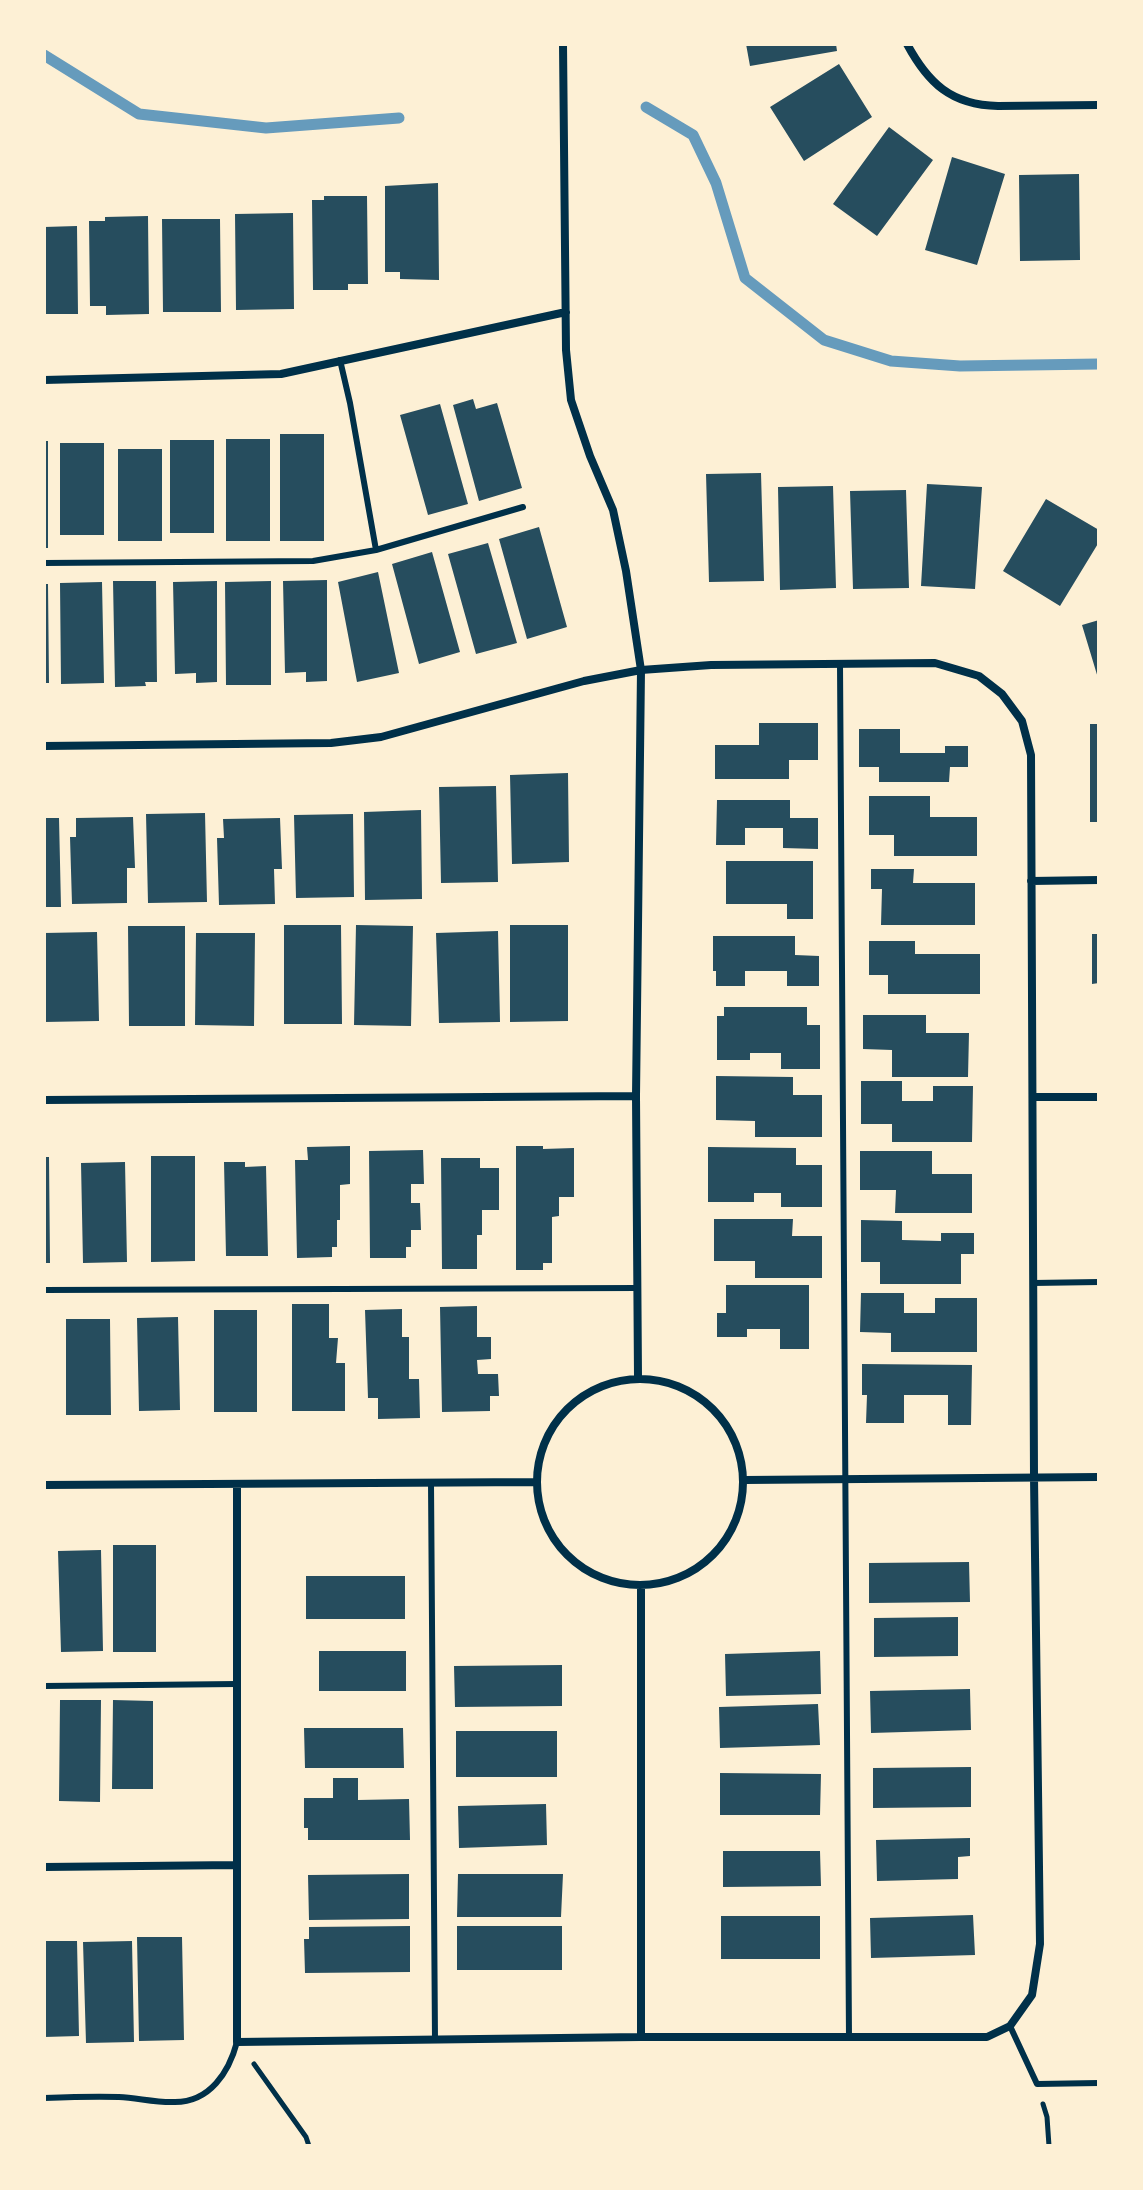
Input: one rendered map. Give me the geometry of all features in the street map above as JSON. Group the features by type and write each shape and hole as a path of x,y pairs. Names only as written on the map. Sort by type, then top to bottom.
{"street":[{"path":"563,44 566,350 571,400 613,510 641,670 636,1096 638,1377"},
{"path":"907,44 932,81 954,97 968,102 982,106 1099,105"},
{"path":"44,380 281,374 566,312"},
{"path":"44,746 331,743 381,737 584,681 641,670 711,665 935,663 979,676 1002,694 1022,721 1031,755 1034,1477 1040,1944 1032,1995 1010,2026 987,2037 237,2042 237,1484"},
{"path":"1031,881 1099,880"},
{"path":"44,1100 636,1096"},
{"path":"1033,1097 1099,1097"},
{"path":"638,1377 684,1387 714,1407 736,1439 745,1480 738,1519 717,1553 681,1579 641,1587 600,1579 566,1555 545,1523 536,1482 545,1439 567,1407 602,1384 638,1377"},
{"path":"745,1480 1099,1477"},
{"path":"44,1485 536,1482"},
{"path":"641,1587 641,2037"},
{"path":"44,1867 237,1865"}],"lane":[{"path":"340,360 376,550"},
{"path":"44,563 313,561 376,550 523,507"},
{"path":"840,664 849,2037"},
{"path":"1033,1283 1099,1282"},
{"path":"44,1290 637,1288"},
{"path":"431,1483 435,2040"},
{"path":"44,1686 237,1684"},
{"path":"1010,2026 1037,2084 1099,2083"},
{"path":"44,2098 116,2097 178,2103 194,2099 222,2078 237,2042"}],"path":[{"path":"237,2042 306,2137 309,2146"},
{"path":"1037,2084 1047,2117 1049,2146"}],"building":[{"path":"746,44 836,44 837,51 750,66"},
{"path":"839,64 872,117 804,161 770,107"},
{"path":"889,127 933,160 877,236 833,204"},
{"path":"952,157 1005,174 977,265 925,250"},
{"path":"1079,174 1080,260 1020,261 1019,175"},
{"path":"438,183 439,280 400,279 400,272 385,272 385,186"},
{"path":"324,196 367,196 368,284 348,284 348,290 313,290 312,200 324,200"},
{"path":"293,213 294,309 236,310 235,214"},
{"path":"148,216 149,314 106,315 106,306 90,306 89,221 105,221 105,217"},
{"path":"162,219 220,219 221,312 163,312"},
{"path":"77,226 78,314 44,314 44,227"},
{"path":"473,399 476,409 497,403 522,488 479,501 453,405"},
{"path":"440,404 468,504 428,515 400,415"},
{"path":"280,434 324,434 324,541 280,541"},
{"path":"226,439 270,439 270,541 226,541"},
{"path":"170,440 214,440 214,533 170,533"},
{"path":"44,441 48,441 48,548 44,548"},
{"path":"60,443 104,443 104,535 60,535"},
{"path":"118,449 162,449 162,541 118,541"},
{"path":"761,473 764,581 709,582 706,474"},
{"path":"927,484 982,487 975,589 921,586"},
{"path":"833,486 836,588 780,590 778,487"},
{"path":"906,490 909,588 853,589 850,491"},
{"path":"1046,499 1099,530 1099,542 1060,606 1003,571"},
{"path":"539,527 567,627 527,639 499,539"},
{"path":"488,543 517,643 476,654 448,554"},
{"path":"432,552 460,652 419,664 392,564"},
{"path":"378,572 399,673 357,682 338,582"},
{"path":"327,580 327,681 306,682 306,672 285,673 283,581"},
{"path":"113,581 156,581 157,682 145,682 146,686 115,687"},
{"path":"217,581 217,682 196,683 196,673 175,674 173,582"},
{"path":"271,581 271,685 226,685 225,582"},
{"path":"102,582 104,683 61,684 60,583"},
{"path":"44,584 48,584 49,683 44,683"},
{"path":"1099,620 1099,678 1098,678 1082,625"},
{"path":"759,723 818,723 818,760 789,760 789,779 715,779 715,745 759,745"},
{"path":"1090,724 1099,724 1099,822 1090,822"},
{"path":"859,729 900,729 900,753 945,753 945,746 968,746 968,767 950,767 949,782 879,782 879,767 859,767"},
{"path":"568,773 569,862 512,864 510,775"},
{"path":"496,786 498,882 441,883 439,787"},
{"path":"869,796 930,796 930,817 977,817 977,856 894,856 894,835 869,835"},
{"path":"717,800 790,800 790,818 818,818 818,849 783,848 783,828 745,828 745,845 716,845"},
{"path":"421,810 422,899 365,900 364,812"},
{"path":"205,813 207,902 148,903 146,814"},
{"path":"353,814 354,897 296,898 294,815"},
{"path":"133,817 135,868 127,868 127,903 72,904 70,837 76,837 76,818"},
{"path":"44,818 59,818 61,907 44,907"},
{"path":"280,818 282,869 274,869 275,904 219,905 217,838 224,838 223,819"},
{"path":"726,861 813,861 813,919 787,919 787,904 726,904"},
{"path":"871,869 914,869 913,883 975,883 975,925 881,925 882,889 871,889"},
{"path":"284,925 341,925 342,1024 284,1024"},
{"path":"356,925 413,926 411,1026 354,1025"},
{"path":"510,925 568,925 568,1021 510,1022"},
{"path":"128,926 185,926 185,1026 129,1026"},
{"path":"498,931 500,1022 439,1023 436,933"},
{"path":"97,932 99,1021 44,1022 44,933"},
{"path":"196,933 255,933 254,1026 195,1025"},
{"path":"1092,934 1099,934 1099,983 1092,984"},
{"path":"713,936 795,936 795,955 819,956 819,986 787,986 787,971 745,971 745,986 716,986"},
{"path":"869,941 915,941 915,954 980,954 980,994 888,994 888,975 869,975"},
{"path":"724,1007 807,1007 807,1025 820,1025 820,1069 781,1069 781,1053 750,1053 750,1060 717,1060 717,1016 724,1016"},
{"path":"863,1015 926,1015 926,1033 969,1033 968,1077 892,1077 892,1050 863,1049"},
{"path":"716,1076 793,1077 793,1095 822,1095 822,1137 755,1137 755,1121 716,1120"},
{"path":"861,1081 902,1081 902,1101 933,1101 933,1086 973,1086 972,1142 892,1142 892,1124 861,1124"},
{"path":"350,1146 350,1184 340,1185 337,1247 332,1247 332,1257 297,1258 295,1160 308,1160 307,1147"},
{"path":"516,1146 574,1148 574,1197 559,1197 559,1216 552,1217 552,1263 543,1263 543,1270 516,1270"},
{"path":"708,1147 796,1148 796,1165 822,1165 822,1207 781,1207 781,1193 754,1193 754,1202 708,1202"},
{"path":"423,1150 424,1184 411,1184 411,1203 420,1203 421,1230 411,1230 411,1247 406,1247 406,1258 370,1258 369,1151"},
{"path":"860,1151 932,1151 932,1174 972,1174 972,1213 895,1213 896,1190 860,1190"},
{"path":"151,1156 195,1156 195,1261 151,1262"},
{"path":"44,1157 49,1157 50,1263 44,1263"},
{"path":"441,1158 480,1158 480,1168 499,1168 499,1210 482,1210 482,1235 477,1235 477,1269 442,1269"},
{"path":"125,1162 127,1262 83,1263 81,1163"},
{"path":"224,1162 245,1162 245,1167 266,1166 268,1256 226,1256"},
{"path":"714,1219 793,1219 792,1236 822,1236 822,1278 755,1278 755,1261 714,1261"},
{"path":"861,1220 902,1221 902,1240 941,1241 941,1233 974,1233 974,1254 961,1254 961,1284 880,1284 880,1262 861,1262"},
{"path":"726,1285 809,1285 809,1349 780,1349 780,1329 747,1329 747,1337 717,1337 717,1313 726,1313"},
{"path":"861,1293 904,1293 904,1313 935,1313 935,1298 977,1298 977,1352 891,1352 891,1333 860,1332"},
{"path":"292,1304 329,1304 329,1338 338,1338 336,1363 345,1363 345,1411 292,1411"},
{"path":"477,1306 477,1337 491,1337 491,1359 477,1360 478,1374 498,1374 499,1396 490,1396 490,1411 442,1412 440,1307"},
{"path":"402,1309 402,1337 409,1337 409,1379 419,1379 420,1418 378,1419 378,1398 368,1398 365,1310"},
{"path":"214,1310 257,1310 257,1412 214,1412"},
{"path":"178,1317 180,1410 139,1411 137,1318"},
{"path":"66,1319 110,1319 111,1415 66,1415"},
{"path":"862,1364 972,1365 971,1425 948,1425 948,1395 904,1395 904,1423 866,1423 867,1395 862,1395"},
{"path":"113,1545 156,1545 156,1652 113,1652"},
{"path":"101,1550 103,1651 61,1652 58,1551"},
{"path":"969,1562 970,1602 869,1603 869,1563"},
{"path":"306,1576 405,1576 405,1619 306,1619"},
{"path":"958,1617 958,1656 874,1657 874,1618"},
{"path":"319,1651 406,1651 406,1691 319,1691"},
{"path":"820,1651 821,1694 726,1696 725,1654"},
{"path":"562,1665 562,1706 455,1707 454,1666"},
{"path":"970,1689 971,1730 871,1733 870,1691"},
{"path":"60,1700 101,1700 100,1802 59,1801"},
{"path":"113,1700 153,1701 153,1789 112,1789"},
{"path":"818,1704 820,1745 720,1748 719,1707"},
{"path":"304,1728 403,1728 404,1768 305,1768"},
{"path":"456,1731 557,1731 557,1777 456,1777"},
{"path":"971,1767 971,1807 873,1808 873,1768"},
{"path":"720,1773 821,1774 820,1815 720,1815"},
{"path":"333,1778 358,1778 358,1800 409,1799 410,1840 308,1840 308,1828 304,1828 304,1798 333,1798"},
{"path":"546,1804 547,1845 459,1848 458,1806"},
{"path":"970,1838 970,1856 958,1857 958,1879 877,1881 876,1840"},
{"path":"723,1851 820,1851 821,1886 723,1887"},
{"path":"409,1874 409,1919 309,1920 308,1875"},
{"path":"458,1874 563,1874 561,1917 457,1917"},
{"path":"973,1915 975,1955 871,1958 870,1918"},
{"path":"721,1916 820,1916 820,1959 721,1959"},
{"path":"410,1926 410,1972 305,1973 304,1939 309,1939 309,1927"},
{"path":"457,1926 562,1926 562,1970 457,1970"},
{"path":"137,1937 182,1937 184,2040 139,2041"},
{"path":"44,1941 77,1941 79,2036 44,2037"},
{"path":"132,1941 134,2042 86,2043 83,1942"}],"waterway":[{"path":"44,55 139,114 266,128 399,118"},
{"path":"646,107 693,135 716,183 745,278 824,340 891,361 960,366 1099,364"}]}
